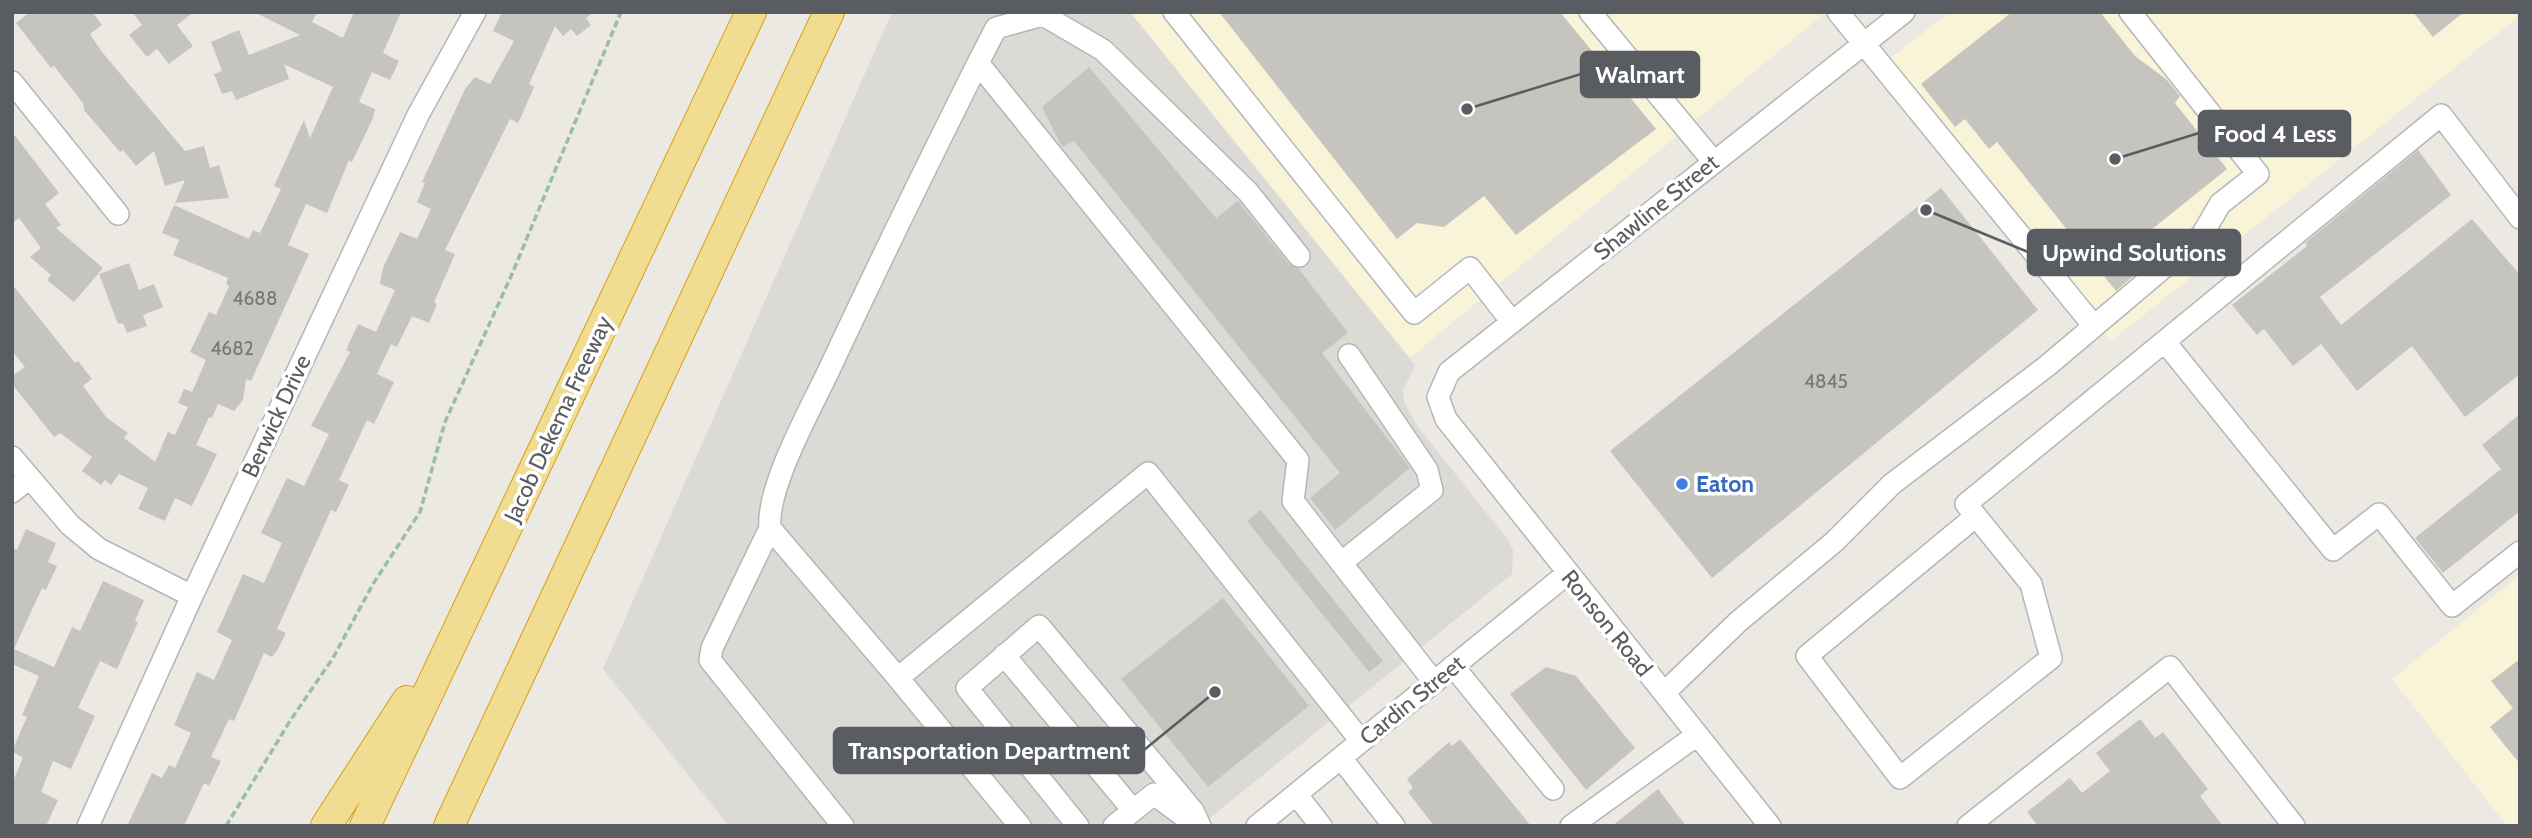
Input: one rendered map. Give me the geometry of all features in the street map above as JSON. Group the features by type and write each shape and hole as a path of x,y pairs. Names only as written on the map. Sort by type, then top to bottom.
{"highway":[{"name":"Jacob Dekema Freeway","path":"365,826 751,12"},
{"path":"449,826 829,12"},
{"path":"326,826 472,601"}],"street":[{"name":"Berwick Drive","path":"88,826 192,596 418,115 475,12"},
{"path":"1174,12 1414,313 1471,268 1512,323"},
{"path":"1590,12 1713,161"},
{"path":"1838,12 2093,324"},
{"name":"Shawline Street","path":"1446,419 1438,397 1449,372 1904,12"},
{"path":"1664,693 1739,621 1834,542 1892,484 2047,366 2093,324 2202,235 2220,204 2258,174 2130,12"},
{"path":"844,826 710,660 712,648 770,528 768,512 792,450 902,215 996,28 1043,15 1103,50 1248,192 1299,256"},
{"path":"978,63 1298,460 1293,501 1434,682"},
{"path":"12,82 118,214"},
{"path":"1976,516 1807,656 1900,778 2051,658 2031,584 1976,516 1966,504 2441,115 2520,218"},
{"path":"2165,342 2333,550 2379,514 2452,606 2520,552"},
{"path":"1341,563 1432,490 1427,470 1349,355"},
{"name":"Ronson Road","path":"1446,419 1770,826"},
{"path":"12,457 70,525 99,549 192,596"},
{"path":"898,678 1148,473 1361,741"},
{"path":"12,492 29,478"},
{"path":"770,528 1020,826"},
{"name":"Cardin Street","path":"1256,826 1568,573"},
{"path":"1078,826 967,688 1040,625 1192,811 1197,822"},
{"path":"1004,655 1132,809"},
{"path":"1453,666 1553,789"},
{"path":"1968,826 2170,667 2294,826"},
{"path":"1571,826 1697,735"},
{"path":"1341,758 1394,826"},
{"path":"1114,826 1154,794 1185,817 1197,822"},
{"path":"1296,794 1321,826"}],"path":[{"path":"226,826 290,721 333,658 373,584 420,512 444,422 512,274 621,12"}],"shaded area":[{"path":"892,12 1130,12 1415,365 1403,391 1404,401 1418,427 1508,540 1513,550 1512,574 1200,826 729,826 603,669"},
{"path":"1130,12 1826,12 1410,358"},
{"path":"1949,12 2520,12 2520,16 2111,341 1886,62"},
{"path":"2520,575 2520,826 2507,826 2392,679"}],"building":[{"path":"30,12 92,12 102,25 90,34 102,52 185,151 204,146 210,168 219,165 229,198 175,203 185,180 165,186 154,151 136,166 123,150 120,152 84,110 83,103 54,66 51,68 16,23"},
{"path":"132,12 194,12 177,25 193,46 169,64 157,49 147,57 129,35 142,25"},
{"path":"254,12 317,12 312,22 343,38 354,12 401,12 383,53 399,61 390,80 372,72 359,102 375,109 373,118 352,162 349,160 327,213 306,204 288,245 309,254 251,381 246,379 243,400 234,411 218,404 212,418 209,417 196,445 217,454 192,506 175,498 165,521 138,509 148,488 119,474 111,485 105,480 101,485 82,471 92,457 60,433 54,437 12,384 12,376 25,367 12,351 12,284 75,363 78,361 92,379 83,386 107,418 128,433 124,438 155,462 168,432 175,435 188,407 178,403 184,389 192,392 206,360 190,352 209,312 216,315 229,286 226,284 228,278 173,255 179,240 162,233 174,205 249,239 253,230 260,233 281,189 274,186 304,120 310,138 333,87 284,64 289,79 236,100 232,91 222,94 214,74 222,71 211,42 239,30 249,55 300,35"},
{"path":"502,12 594,12 586,18 591,25 577,36 571,29 563,36 555,26 529,84 534,87 521,117 518,123 510,119 445,250 455,254 434,302 437,304 429,323 412,316 397,347 391,344 377,374 394,382 374,424 367,420 339,480 349,485 336,512 331,510 277,629 286,633 272,657 264,653 234,721 229,719 211,757 221,761 209,786 204,783 184,826 127,826 152,773 162,778 169,765 175,768 191,733 174,725 197,672 214,680 232,640 217,632 243,574 264,583 282,543 261,533 287,478 304,486 329,434 311,426 350,352 346,350 358,324 376,332 395,290 380,284 383,268 400,232 417,239 431,209 417,202 425,183 422,182 465,89 475,77 490,84 514,41 493,31"},
{"path":"1219,12 1560,12 1656,129 1516,235 1484,196 1444,227 1417,223 1397,239"},
{"path":"2012,12 2100,12 2135,56 2166,79 2180,96 2175,103 2227,169 2126,250 2141,269 2116,291 1997,142 1989,149 1965,119 1955,127 1921,84"},
{"path":"2413,12 2464,12 2433,37"},
{"path":"1089,67 1216,218 1238,201 1289,264 1299,269 1348,333 1322,353 1410,468 1335,530 1310,498 1340,473 1074,141 1062,147 1042,107"},
{"path":"12,132 59,193 45,204 61,225 56,228 103,268 74,302 47,280 51,275 30,257 41,248 19,218 12,223"},
{"path":"2418,150 2451,195 2320,297 2341,325 2472,219 2520,275 2520,374 2465,417 2412,346 2357,391 2321,344 2293,366 2264,329 2257,335 2232,305 2307,246 2305,243"},
{"path":"1941,188 2038,310 1712,578 1610,451"},
{"path":"129,263 139,290 154,284 163,307 143,315 147,326 127,333 123,323 118,324 99,274"},
{"path":"2520,414 2520,511 2443,573 2415,538 2501,469 2482,445"},
{"path":"1261,510 1383,661 1369,672 1247,521"},
{"path":"26,529 56,543 48,562 57,566 46,590 42,588 14,649 54,667 72,627 80,631 103,581 144,600 135,621 138,622 117,669 100,661 78,708 95,716 71,769 53,761 41,792 58,800 46,826 12,826 12,783 23,758 12,751 27,717 22,715 39,676 12,664 12,548 17,550"},
{"path":"1223,598 1309,706 1208,787 1121,679"},
{"path":"2520,659 2520,764 2490,727 2513,708 2491,681"},
{"path":"1546,667 1576,676 1635,748 1586,790 1510,694"},
{"path":"2140,719 2155,738 2163,732 2208,789 2200,796 2223,826 2038,826 2027,812 2070,778 2082,793 2110,771 2096,753"},
{"path":"1460,739 1531,826 1434,826 1408,792 1413,788 1407,779 1449,742 1452,746"},
{"path":"1658,789 1686,826 1612,826"}],"place":[{"name":"Walmart","path":"1467,109"},
{"name":"Food 4 Less","path":"2115,159"},
{"name":"Upwind Solutions","path":"1926,210"},
{"name":"Eaton","path":"1682,484"},
{"name":"Transportation Department","path":"1215,692"}]}
